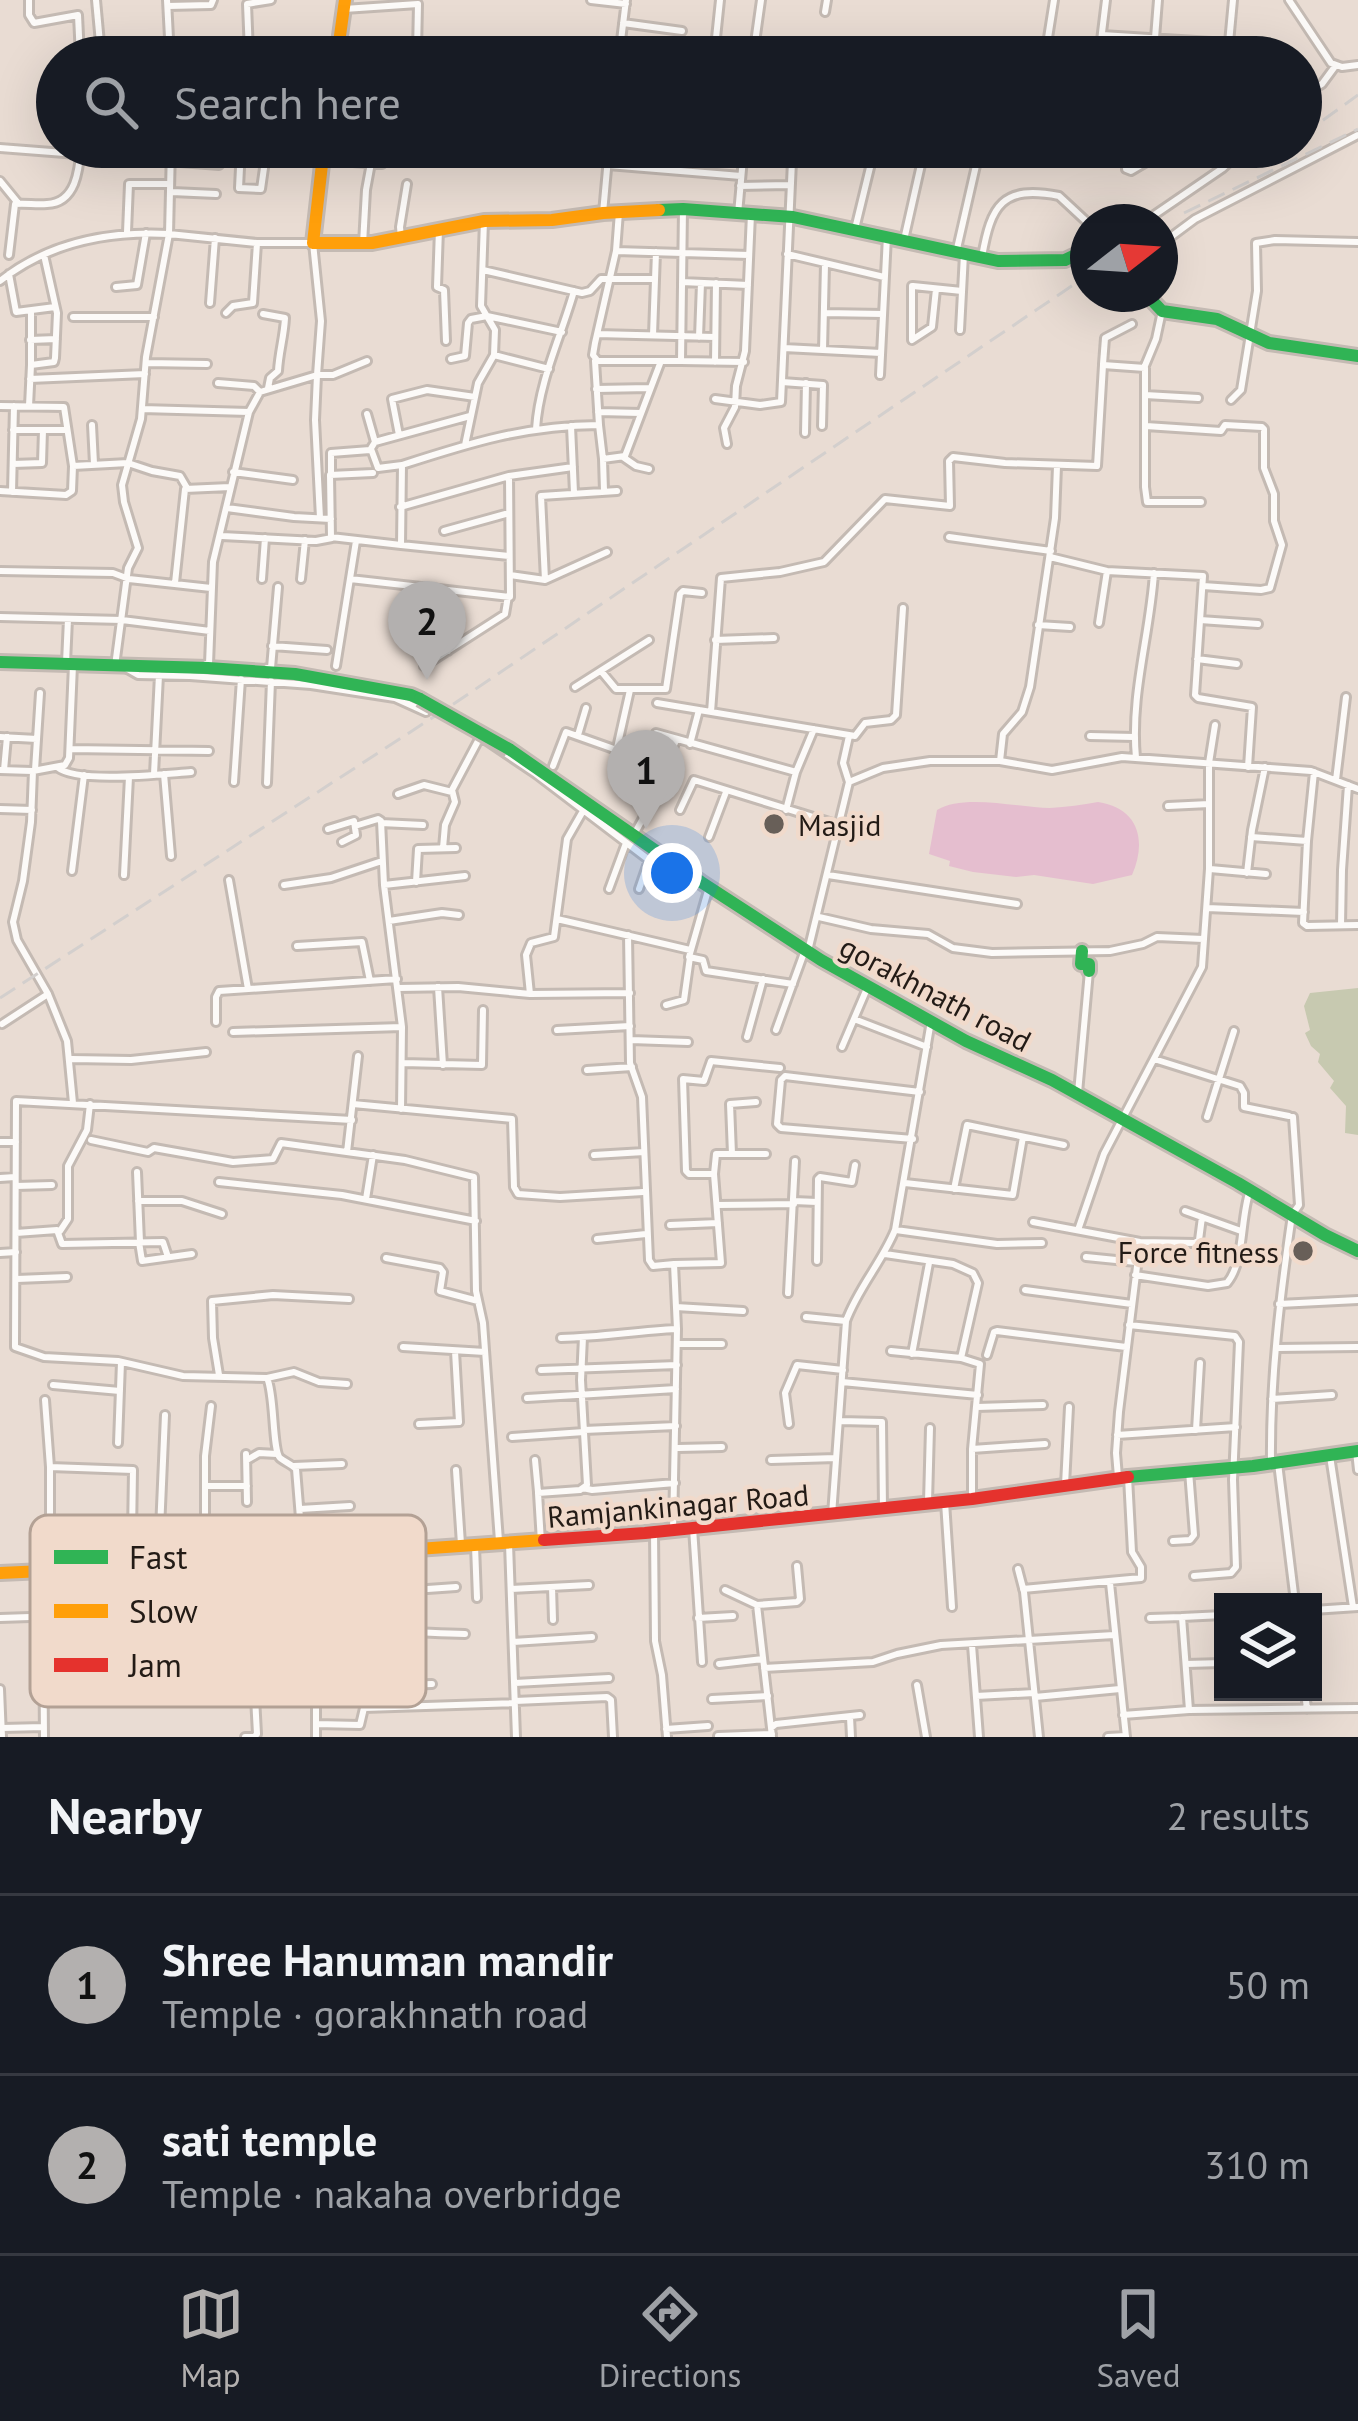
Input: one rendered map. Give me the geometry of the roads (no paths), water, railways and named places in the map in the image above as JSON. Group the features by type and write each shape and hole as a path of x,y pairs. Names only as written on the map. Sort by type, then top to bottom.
{"street":[{"path":"29,0 34,23 78,15 79,36"},
{"path":"96,0 99,36"},
{"path":"169,36 167,3 211,4 213,0"},
{"path":"249,36 248,3 273,0"},
{"path":"592,0 626,2 621,36"},
{"path":"708,0 720,1 716,36"},
{"path":"756,36 761,0"},
{"path":"826,12 827,0"},
{"path":"1049,36 1054,0"},
{"path":"1106,0 1102,35 1120,36"},
{"path":"1155,36 1158,0"},
{"path":"1230,36 1233,0"},
{"path":"1289,0 1313,36"},
{"path":"342,36 351,4 428,1"},
{"path":"417,36 418,4"},
{"path":"623,23 682,31"},
{"path":"79,27 98,25"},
{"path":"1322,50 1331,63 1358,65"},
{"path":"1322,84 1336,65"},
{"path":"1322,154 1358,135"},
{"path":"0,148 36,149"},
{"path":"9,255 14,206 65,199 73,190 78,168"},
{"path":"171,168 169,234 146,363 140,429 122,494 138,548 126,578 122,620 126,666 136,675 271,681 423,706"},
{"path":"240,168 239,188 261,189 264,168"},
{"path":"320,518 315,420 321,320 313,226 321,168"},
{"path":"363,244 370,168"},
{"path":"603,213 608,168"},
{"path":"644,168 741,176"},
{"path":"727,444 724,428 734,410 744,362 749,256 742,168"},
{"path":"716,399 779,403 791,168"},
{"path":"855,229 870,168"},
{"path":"904,240 920,168"},
{"path":"960,330 960,253 976,168"},
{"path":"1170,204 1223,168"},
{"path":"1178,231 1294,168"},
{"path":"0,182 18,203"},
{"path":"127,232 129,184 216,194"},
{"path":"400,238 407,184"},
{"path":"740,186 790,185"},
{"path":"982,257 1002,201 1013,195 1059,196 1070,206"},
{"path":"681,361 683,209"},
{"path":"0,281 44,254 127,232 257,243 363,244 484,221 683,209 788,217 998,261 1070,258"},
{"path":"619,212 616,251 593,355 598,360 744,362"},
{"path":"466,445 478,383 494,355 495,330 481,306 484,221"},
{"path":"439,228 437,286 444,290 446,341"},
{"path":"116,287 137,286 146,232"},
{"path":"880,375 887,236"},
{"path":"210,302 215,238"},
{"path":"1231,400 1241,390 1257,291 1256,243 1358,242"},
{"path":"226,313 233,306 253,303 257,243"},
{"path":"616,251 749,256"},
{"path":"653,335 656,252"},
{"path":"31,365 54,362 55,307 44,254"},
{"path":"787,254 884,277"},
{"path":"823,350 825,263"},
{"path":"482,270 586,292 599,280 655,279"},
{"path":"9,274 15,311 55,307"},
{"path":"682,282 748,285"},
{"path":"699,337 700,283"},
{"path":"715,362 716,283"},
{"path":"936,289 932,327 912,340 911,288 936,289 962,292"},
{"path":"536,429 539,393 574,290"},
{"path":"29,406 31,311"},
{"path":"1162,312 1144,368 1148,502 1202,502"},
{"path":"1168,312 1217,320 1270,343 1358,356"},
{"path":"824,313 883,314"},
{"path":"209,664 213,562 233,472 249,412 278,371 284,341 285,318 263,314"},
{"path":"451,359 465,356 469,320 487,316 562,332"},
{"path":"74,317 154,317"},
{"path":"710,712 723,577 824,562 885,499 950,506 953,457 1094,467 1099,463 1106,338 1132,324"},
{"path":"597,334 715,337"},
{"path":"31,340 56,339"},
{"path":"784,348 881,353"},
{"path":"494,355 549,369"},
{"path":"598,360 594,364 604,492"},
{"path":"218,382 264,390 338,373 367,361"},
{"path":"623,457 661,361"},
{"path":"146,363 207,364"},
{"path":"1103,365 1144,368"},
{"path":"30,379 145,374"},
{"path":"782,382 824,386 822,427"},
{"path":"805,433 806,383"},
{"path":"596,389 650,388"},
{"path":"398,435 392,399 427,390 475,397"},
{"path":"1145,395 1198,398"},
{"path":"0,406 64,407 73,466 69,494 0,491"},
{"path":"12,491 14,406"},
{"path":"142,409 249,412"},
{"path":"598,412 641,413"},
{"path":"367,414 378,468 498,435 599,425"},
{"path":"332,538 331,453 470,416"},
{"path":"92,425 94,464"},
{"path":"571,425 574,493"},
{"path":"1146,426 1221,431 1226,425 1263,428 1264,468 1274,494 1274,521 1282,545 1270,588 1203,586"},
{"path":"13,430 67,430"},
{"path":"12,464 43,463 43,430"},
{"path":"603,459 623,457 650,469"},
{"path":"73,466 128,463 180,476 187,488 175,584"},
{"path":"401,465 401,545"},
{"path":"1000,761 1003,734 1022,712 1027,698 1050,554 1057,466"},
{"path":"400,507 509,476 573,467"},
{"path":"233,472 293,480"},
{"path":"332,475 373,473"},
{"path":"422,587 423,664 505,614 510,597 509,476"},
{"path":"187,488 230,487"},
{"path":"547,595 539,498 617,491"},
{"path":"227,508 331,519"},
{"path":"444,531 509,513"},
{"path":"220,536 332,538 509,556"},
{"path":"949,536 1050,554 1107,571 1200,575 1196,697 1250,705 1248,766"},
{"path":"262,579 265,538"},
{"path":"301,579 305,540"},
{"path":"336,666 356,542"},
{"path":"510,574 547,580 607,552"},
{"path":"0,571 113,573 211,589"},
{"path":"1099,623 1107,571"},
{"path":"1136,758 1134,723 1154,573"},
{"path":"350,579 508,596"},
{"path":"126,666 140,662 272,668 278,586"},
{"path":"447,590 448,651"},
{"path":"601,671 616,689 666,688 680,594 702,593"},
{"path":"657,703 857,735 865,723 896,715 903,608"},
{"path":"0,617 122,620 210,631"},
{"path":"37,739 3,737 2,770 65,765 70,749 68,619"},
{"path":"1200,620 1258,624"},
{"path":"1039,625 1070,627"},
{"path":"716,640 774,638"},
{"path":"575,687 650,640"},
{"path":"272,646 327,650"},
{"path":"1197,659 1238,664"},
{"name":"gorakhnath road","path":"0,662 296,674 411,695 423,706 508,749 806,951 1078,1094 1358,1251"},
{"path":"159,675 155,751 170,856"},
{"path":"234,782 241,679"},
{"path":"267,783 271,681"},
{"path":"553,766 564,734 569,732 616,749 631,689"},
{"path":"40,692 28,810 31,822 13,922 63,1028 73,1103"},
{"path":"1336,780 1346,697"},
{"path":"578,735 586,708"},
{"path":"690,744 699,710"},
{"path":"1078,1230 1104,1154 1200,973 1207,908 1209,763 1215,724"},
{"path":"786,810 814,729"},
{"path":"656,733 796,772"},
{"path":"776,1030 818,916 849,782 843,763 849,736"},
{"path":"1090,736 1134,737"},
{"path":"443,848 445,825 455,802 452,792 478,741 484,739 649,860 686,883 705,885 684,1000 666,1005"},
{"path":"637,830 676,740"},
{"path":"70,749 209,751"},
{"path":"849,782 883,768 921,762 1000,761 1052,770 1136,758 1313,772 1358,789"},
{"path":"57,767 66,774 84,776 191,772"},
{"path":"1247,873 1265,767"},
{"path":"1313,772 1303,923 1358,925"},
{"path":"72,871 84,776"},
{"path":"124,875 129,776"},
{"path":"680,810 694,780 839,825"},
{"path":"398,794 424,785 452,792"},
{"path":"1341,925 1348,785"},
{"path":"710,837 726,791"},
{"path":"1168,806 1209,804"},
{"path":"0,809 28,810"},
{"path":"530,994 528,946 552,940 567,839 583,811"},
{"path":"355,826 378,819 423,825"},
{"path":"328,829 352,820 356,835 341,842"},
{"path":"381,823 402,1028 401,1109"},
{"path":"1251,837 1306,841"},
{"path":"609,889 626,843"},
{"path":"416,881 418,849 456,848"},
{"path":"639,889 649,860"},
{"path":"284,885 331,878 382,861"},
{"path":"1208,869 1266,874"},
{"path":"828,875 1017,904"},
{"path":"384,885 466,876"},
{"path":"229,880 248,989"},
{"path":"1207,908 1304,912"},
{"path":"388,921 437,913 460,915"},
{"path":"818,916 871,929 928,934 958,950 992,953 1113,950 1157,938 1203,939"},
{"path":"557,919 690,953 702,958 706,971 793,984"},
{"path":"0,934 14,931"},
{"path":"628,935 630,1040 642,1097 651,1264 721,1263 716,1154 766,1154"},
{"path":"297,946 362,942 370,981"},
{"path":"1078,1094 1089,964 1081,964 1082,950"},
{"path":"747,1037 763,979"},
{"path":"216,1022 216,993 248,989 370,981 530,994 630,993"},
{"path":"842,1046 868,986"},
{"path":"438,987 443,1065"},
{"path":"2,1024 48,994"},
{"path":"402,1063 482,1065 483,1010"},
{"path":"854,1019 927,1048"},
{"path":"832,1515 846,1321 895,1230 932,1021"},
{"path":"557,1030 630,1026"},
{"path":"232,1032 402,1028"},
{"path":"1207,1117 1234,1031"},
{"path":"630,1040 688,1042"},
{"path":"70,1059 131,1060 206,1052"},
{"path":"347,1152 358,1056"},
{"path":"1154,1059 1243,1089 1244,1107 1291,1116 1299,1205 1292,1215 1279,1304 1272,1399 1275,1463 1294,1593"},
{"path":"714,1174 686,1171 683,1079 704,1081 711,1061 780,1068"},
{"path":"587,1070 632,1066"},
{"path":"913,1138 778,1127 781,1079 920,1092"},
{"path":"347,1384 319,1382 294,1372 267,1378 183,1376 121,1362 44,1357 18,1349 14,1340 17,1100 352,1120"},
{"path":"732,1154 730,1104 756,1102"},
{"path":"59,1232 68,1220 68,1166 87,1130 90,1104"},
{"path":"353,1104 512,1119 518,1194 560,1197 645,1192"},
{"path":"954,1189 967,1125 1064,1145"},
{"path":"905,1183 1012,1195 1024,1137"},
{"path":"91,1140 243,1163 273,1159 281,1143 405,1160 472,1175 476,1180 476,1292 511,1589 516,1737"},
{"path":"0,1142 16,1142"},
{"path":"595,1154 644,1152"},
{"path":"366,1200 373,1155"},
{"path":"788,1293 795,1162"},
{"path":"817,1261 818,1178 852,1182 855,1165"},
{"path":"137,1172 142,1261 192,1254"},
{"path":"0,1178 52,1185"},
{"path":"219,1181 366,1200 476,1221"},
{"path":"1135,1275 1208,1286 1227,1283 1235,1273 1250,1190"},
{"path":"138,1201 182,1201 222,1214"},
{"path":"717,1205 818,1202"},
{"path":"1185,1211 1241,1231"},
{"path":"1033,1222 1140,1242 1197,1242 1202,1217"},
{"path":"670,1225 718,1223"},
{"path":"895,1230 997,1244 1042,1243"},
{"path":"16,1233 59,1232"},
{"path":"59,1232 62,1244 164,1242 168,1257"},
{"path":"597,1239 646,1234"},
{"path":"1023,1589 1140,1580 1142,1576 1132,1552 1117,1436 1140,1242"},
{"path":"0,1252 16,1252"},
{"path":"885,1254 953,1264 973,1273 978,1283 961,1358"},
{"path":"1086,1257 1136,1262"},
{"path":"386,1258 440,1268 440,1291 478,1301"},
{"path":"912,1354 930,1262"},
{"path":"673,1530 674,1264"},
{"path":"16,1279 67,1276"},
{"path":"1025,1290 1132,1304"},
{"path":"219,1375 212,1301 273,1295 349,1299"},
{"path":"1279,1304 1358,1300"},
{"path":"676,1307 743,1311"},
{"path":"806,1317 846,1321"},
{"path":"1129,1325 1238,1338 1234,1570 1194,1576"},
{"path":"561,1337 677,1329"},
{"path":"987,1355 995,1331 1126,1347"},
{"path":"0,1337 14,1340"},
{"path":"583,1337 587,1484 583,1488"},
{"path":"676,1344 722,1344"},
{"path":"1276,1348 1358,1346"},
{"path":"403,1347 485,1352"},
{"path":"419,1424 459,1422 455,1352"},
{"path":"891,1352 980,1364 972,1499"},
{"path":"118,1443 121,1362"},
{"path":"1196,1430 1200,1364"},
{"path":"541,1370 676,1365"},
{"path":"789,1424 785,1393 795,1367 842,1370"},
{"path":"267,1378 273,1396 277,1454"},
{"path":"842,1382 978,1395"},
{"path":"53,1385 120,1391"},
{"path":"527,1398 676,1389"},
{"path":"1272,1399 1332,1395"},
{"path":"45,1400 50,1515"},
{"path":"976,1407 1042,1405"},
{"path":"208,1515 211,1406"},
{"path":"1065,1485 1069,1407"},
{"path":"161,1515 165,1414"},
{"path":"839,1421 882,1423 883,1509"},
{"path":"512,1437 676,1426"},
{"path":"1117,1436 1237,1426"},
{"path":"928,1504 930,1428"},
{"path":"972,1449 1045,1444"},
{"path":"676,1448 722,1447"},
{"path":"1357,1451 1358,1470"},
{"name":"Ramjankinagar Road","path":"426,1549 832,1515 1357,1451"},
{"path":"247,1502 246,1457 277,1454 295,1466 342,1464"},
{"path":"1322,1609 1356,1607 1330,1455"},
{"path":"771,1460 836,1458"},
{"path":"535,1460 541,1542"},
{"path":"295,1466 299,1515"},
{"path":"50,1467 133,1470 132,1515"},
{"path":"456,1470 477,1598"},
{"path":"1173,1541 1190,1540 1194,1535 1189,1472"},
{"path":"538,1492 675,1484"},
{"path":"205,1486 247,1486"},
{"path":"945,1502 952,1607"},
{"path":"299,1509 350,1506"},
{"path":"693,1528 702,1662"},
{"path":"654,1532 655,1641 666,1733 708,1726"},
{"path":"725,1590 757,1605 799,1601 797,1565"},
{"path":"1018,1569 1039,1737"},
{"name":"Ramjankinagar Road","path":"0,1573 30,1572"},
{"path":"1108,1737 1126,1737 1110,1583"},
{"path":"511,1589 589,1585"},
{"path":"426,1589 456,1587"},
{"path":"552,1587 553,1620"},
{"path":"757,1605 772,1733"},
{"path":"1150,1618 1214,1615"},
{"path":"698,1618 733,1616"},
{"path":"0,1618 30,1617"},
{"path":"1182,1617 1189,1711"},
{"path":"426,1633 465,1634"},
{"path":"719,1664 873,1662 928,1646 1114,1635"},
{"path":"513,1642 592,1637"},
{"path":"972,1645 980,1737"},
{"path":"1186,1664 1214,1663"},
{"path":"514,1683 609,1678"},
{"path":"426,1684 432,1684"},
{"path":"917,1685 926,1737"},
{"path":"0,1689 2,1732 44,1727"},
{"path":"976,1696 1120,1690"},
{"path":"426,1706 607,1696 614,1737"},
{"path":"712,1699 768,1696"},
{"path":"1306,1701 1307,1709"},
{"path":"44,1737 45,1707"},
{"path":"254,1737 256,1707"},
{"path":"316,1707 316,1737"},
{"path":"316,1724 360,1725 364,1708 389,1707"},
{"path":"1123,1715 1358,1708"},
{"path":"772,1733 776,1724 860,1715"},
{"path":"850,1716 851,1737"},
{"path":"718,1736 772,1733"}],"railway":[{"path":"1322,121 1358,95"},
{"path":"1322,146 1358,129"},
{"path":"1184,213 1277,168"},
{"path":"0,998 452,705 1070,287"}],"place":[{"name":"sati temple","path":"427,680"},
{"name":"Masjid","path":"774,824"},
{"name":"Shree Hanuman mandir","path":"646,829"},
{"name":"Force fitness","path":"1303,1251"}]}
